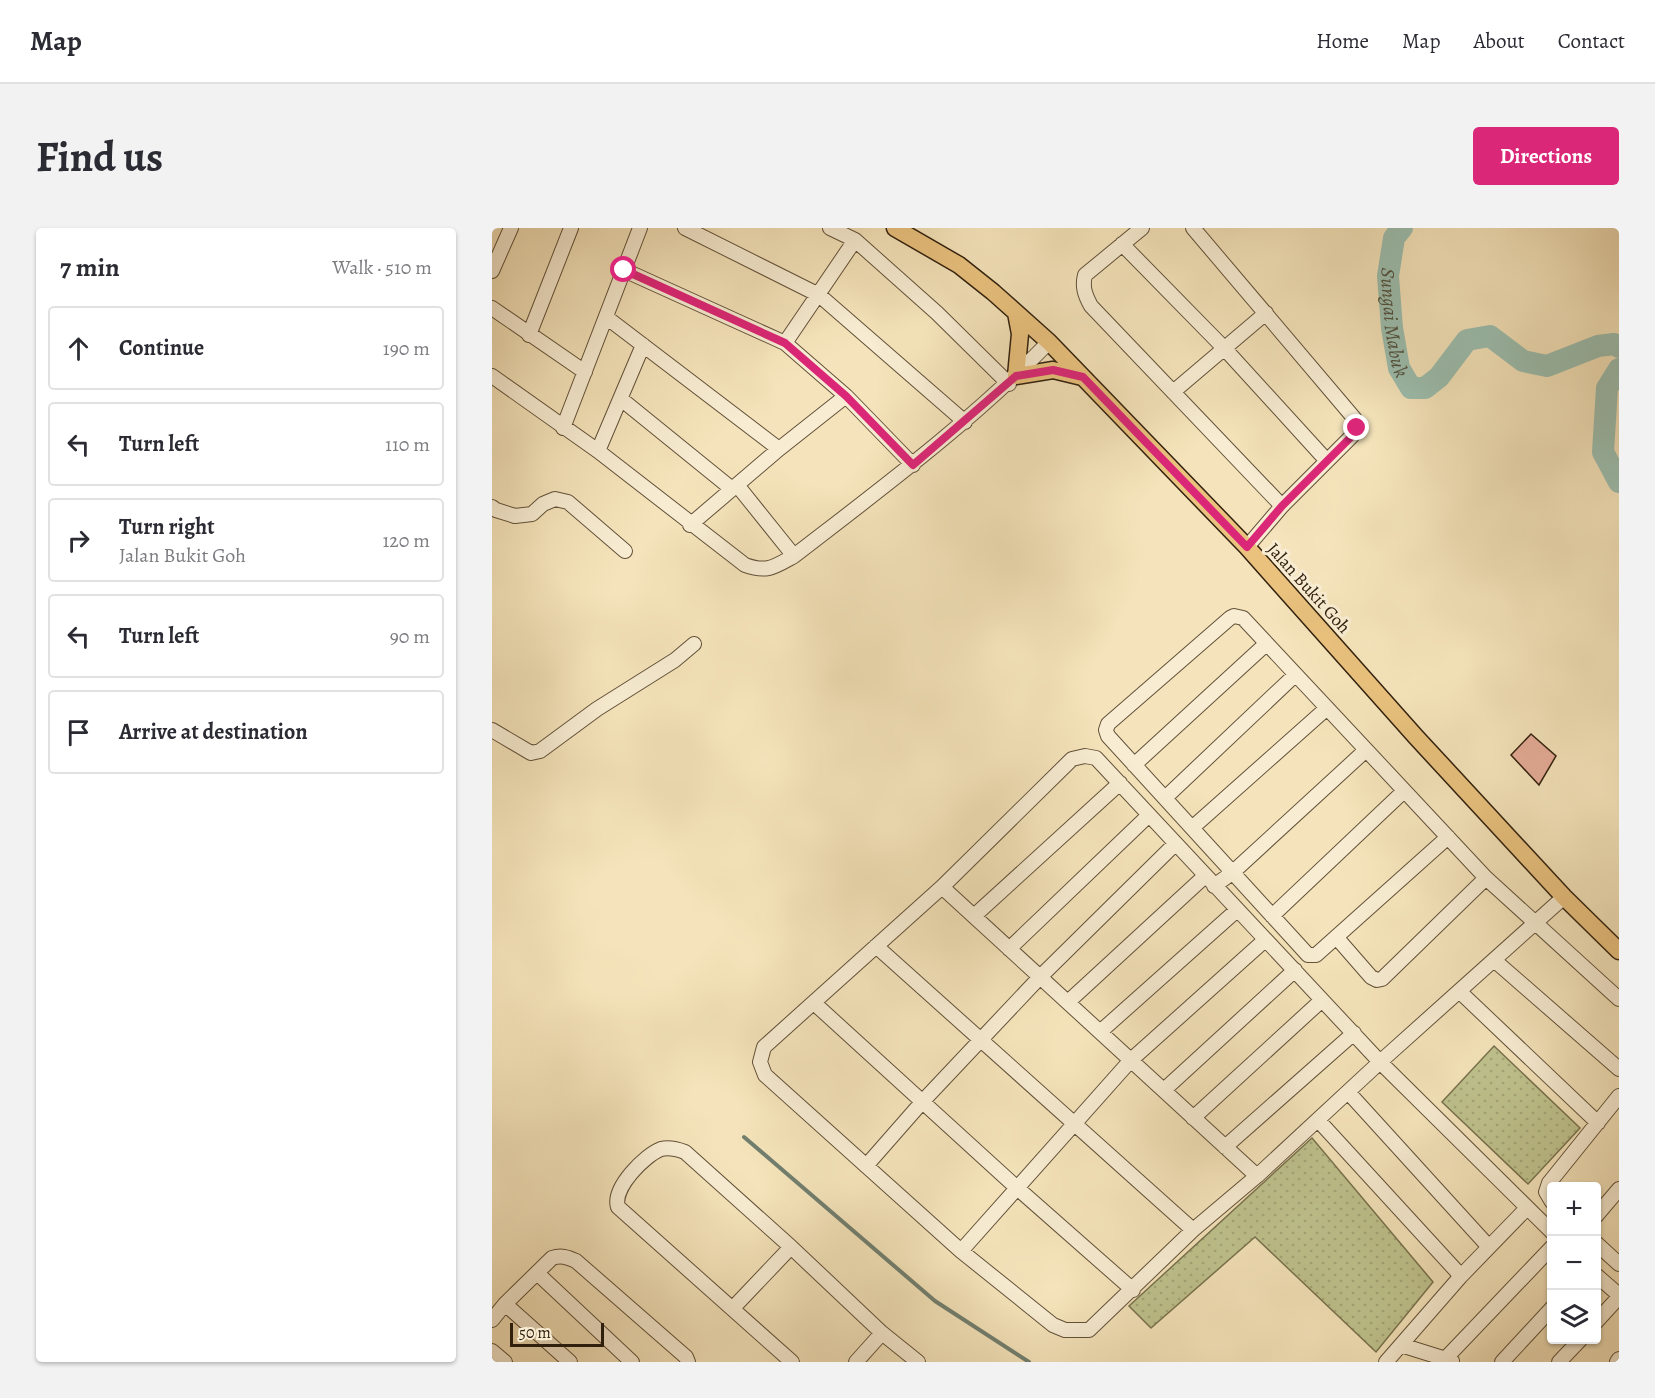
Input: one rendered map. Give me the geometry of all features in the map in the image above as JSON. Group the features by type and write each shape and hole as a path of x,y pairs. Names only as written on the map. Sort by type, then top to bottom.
{"main road":[{"name":"Jalan Bukit Goh","path":"895,228 959,265 1049,342 1247,547 1416,737 1564,897 1619,951"},
{"path":"1016,313 1020,334 1012,380 1053,370 1083,377"}],"street":[{"path":"492,271 511,228"},
{"path":"529,335 571,228"},
{"path":"563,428 640,228"},
{"path":"685,228 819,296 965,422"},
{"path":"830,228 855,240 1012,380"},
{"path":"1142,228 1085,275 1083,285 1085,295 1091,306 1282,506"},
{"path":"1193,228 1354,418 1357,428 1352,436 1282,506 1247,547"},
{"path":"785,343 855,240"},
{"path":"1122,244 1224,348 1327,461"},
{"path":"624,270 785,343 846,396 913,465"},
{"path":"492,308 585,372"},
{"path":"1173,392 1266,313"},
{"path":"606,317 779,449"},
{"path":"492,376 598,451 690,525 745,565 759,570 772,568 794,556 913,465 1012,380 1049,342"},
{"path":"598,451 643,345"},
{"path":"690,525 779,449 846,396"},
{"path":"621,399 735,487 794,556"},
{"path":"492,507 515,516 532,514 543,504 555,499 568,502 626,551"},
{"path":"1448,837 1316,955 1308,955 1134,765 1108,736 1106,730 1108,724 1230,618 1234,616 1243,618 1266,644 1327,708 1404,791 1448,837 1486,878 1619,999"},
{"path":"492,730 531,753 540,752 597,709 675,660 694,644"},
{"path":"1134,765 1266,644"},
{"path":"1165,798 1295,675"},
{"path":"1192,828 1327,708"},
{"path":"1068,1002 1209,881 1232,873 1366,750"},
{"path":"1547,1228 1380,1062 1096,758 1085,756 1072,759 942,887 764,1047 760,1062 765,1075 961,1251 1053,1325 1065,1330 1089,1330 1193,1230 1257,1176 1380,1062 1564,897"},
{"path":"974,916 1120,783"},
{"path":"1272,916 1404,791"},
{"path":"1009,949 1148,816"},
{"path":"866,1166 923,1101 1040,977 1175,844"},
{"path":"1336,938 1371,977 1377,980 1382,979 1486,878"},
{"path":"942,887 1257,1176"},
{"path":"1100,1032 1237,910"},
{"path":"961,1251 1131,1060 1265,940"},
{"path":"876,946 1193,1230"},
{"path":"1494,960 1619,1069"},
{"path":"1164,1090 1295,970"},
{"path":"1459,991 1598,1122"},
{"path":"1193,1118 1322,1000"},
{"path":"814,1003 1133,1290"},
{"path":"1225,1146 1354,1033"},
{"path":"1348,1092 1489,1248"},
{"path":"1551,1182 1619,1096"},
{"path":"1318,1120 1461,1276"},
{"path":"792,1362 618,1207 616,1202 621,1186 644,1161 660,1150 678,1149 685,1152 882,1333 918,1362"},
{"path":"1601,1210 1619,1189"},
{"path":"1386,1362 1461,1276 1527,1208"},
{"path":"733,1308 791,1247"},
{"path":"1601,1248 1619,1264"},
{"path":"1401,1345 1450,1360 1547,1251"},
{"path":"492,1320 552,1258 560,1256 576,1261 686,1357 688,1362"},
{"path":"537,1273 632,1362"},
{"path":"1601,1280 1619,1296 1601,1316"},
{"path":"505,1304 570,1362"},
{"path":"1502,1362 1547,1312"},
{"path":"856,1362 882,1333"},
{"path":"1559,1362 1576,1344"},
{"path":"492,1351 505,1362"}],"green space":[{"path":"1494,1046 1580,1128 1528,1184 1442,1102"},
{"path":"1312,1138 1433,1282 1376,1352 1255,1237 1151,1328 1129,1306"}],"building":[{"path":"1531,734 1556,756 1539,785 1511,755"}],"waterway":[{"name":"Sungai Mabuk","path":"1402,228 1394,238 1388,276 1392,328 1399,368 1411,388 1425,388 1439,377 1467,340 1490,336 1523,361 1547,366 1598,346 1614,344 1619,347"},
{"name":"Sungai Mabuk","path":"1619,369 1607,388 1603,452 1619,482"},
{"path":"744,1137 935,1301 1029,1362"}],"route":[{"path":"624,270 785,343 846,396 913,465 1016,376 1053,370 1083,377 1247,547 1282,506 1352,436 1357,428"}]}
